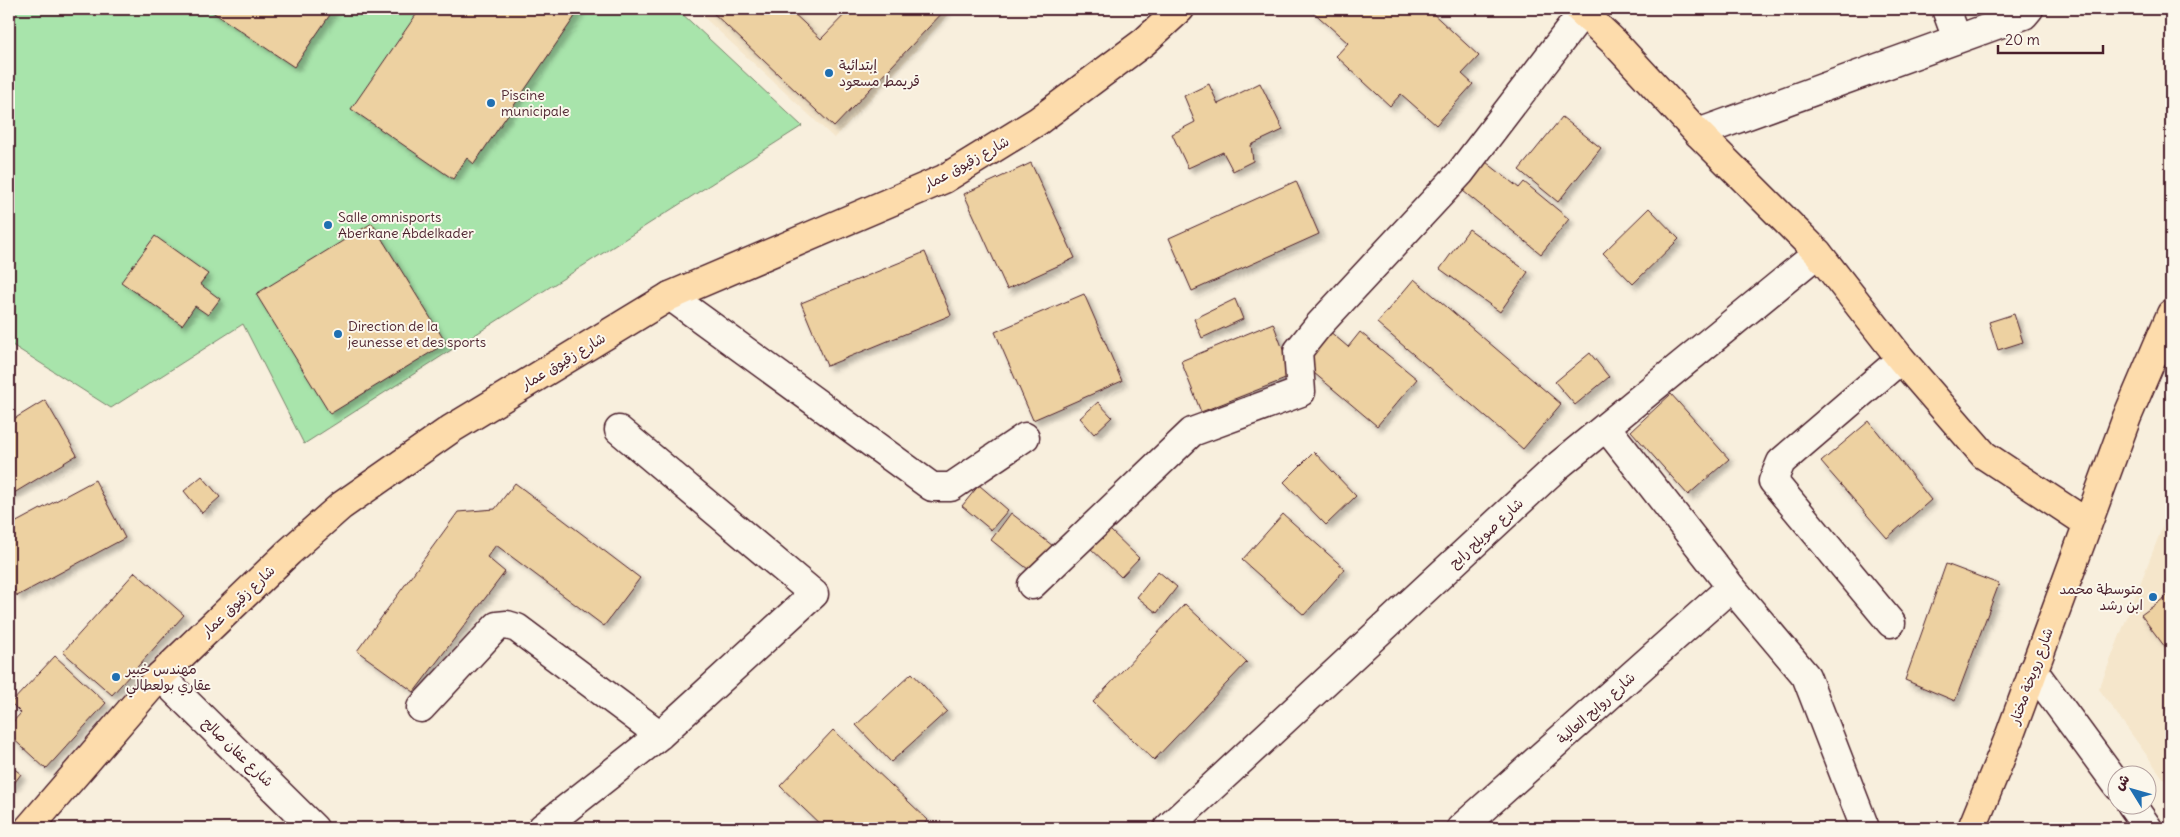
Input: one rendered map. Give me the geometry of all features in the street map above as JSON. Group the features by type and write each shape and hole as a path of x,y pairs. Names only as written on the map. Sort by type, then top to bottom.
{"main road":[{"name":"شارع زقيوق عمار","path":"29,828 160,676 289,552 341,506 451,429 670,296 944,179 1038,121 1144,42 1180,9"},
{"path":"1581,11 1614,42 1698,133 1818,253 1901,359 1984,455 2087,523"},
{"name":"شارع رويخة مختار","path":"1972,828 2008,740 2126,417 2171,314"}],"street":[{"path":"1946,9 1957,38"},
{"path":"1698,133 2024,15 2029,9"},
{"path":"1032,585 1192,432 1301,392 1298,351 1318,326 1460,173 1581,11"},
{"name":"شارع صويلح رابح","path":"1168,828 1559,465 1818,253"},
{"path":"670,296 932,487 951,487 1025,436"},
{"path":"1891,623 1773,481 1781,462 1901,359"},
{"path":"1606,427 1731,587 1806,676 1865,828"},
{"path":"542,828 660,735 814,594 619,430"},
{"name":"شارع روابح العالية","path":"1461,828 1731,587"},
{"path":"421,708 497,626 507,625 517,628 660,735"},
{"path":"2033,670 2108,772"},
{"name":"شارع عفان صالح","path":"160,676 314,828"},
{"path":"2138,814 2148,828"}],"shaded area":[{"name":"إبتدائية قريمط مسعود","path":"695,9 954,9 834,138"},
{"path":"2171,464 2171,505 2168,468"},
{"name":"متوسطة محمد ابن رشد","path":"2171,505 2171,789 2158,771 2158,764 2153,764 2099,689"}],"green space":[{"name":"Salle omnisports Aberkane Abdelkader","path":"9,9 677,9 802,126 304,444 243,324 111,408 9,343"}],"building":[{"path":"208,9 334,9 294,67"},
{"path":"420,9 580,9 474,164 467,158 453,179 351,109"},
{"name":"إبتدائية قريمط مسعود","path":"709,9 789,9 821,39 850,9 946,9 834,127"},
{"path":"1310,9 1428,9 1479,56 1462,74 1473,84 1436,125 1401,94 1390,106 1336,56 1348,43"},
{"path":"1260,83 1283,130 1251,145 1253,161 1233,171 1223,152 1188,168 1172,134 1195,122 1184,96 1209,84 1218,104"},
{"path":"1562,117 1601,148 1558,202 1519,170"},
{"path":"1486,162 1519,188 1524,182 1569,219 1541,254 1463,191"},
{"path":"1031,163 1075,258 1007,289 964,194"},
{"path":"1296,181 1319,234 1192,291 1169,238"},
{"path":"1649,208 1679,239 1633,284 1603,253"},
{"path":"372,223 446,343 330,414 256,294"},
{"path":"1469,229 1528,272 1500,312 1440,269"},
{"path":"155,236 208,274 200,284 220,299 208,315 195,306 182,325 121,282"},
{"path":"925,252 951,315 827,366 801,303"},
{"path":"1414,279 1561,404 1523,449 1377,323"},
{"path":"1084,294 1122,381 1033,420 995,332"},
{"path":"1235,299 1243,319 1202,338 1194,319"},
{"path":"2014,314 2023,342 1998,350 1989,322"},
{"path":"1273,323 1293,376 1201,412 1181,361"},
{"path":"1328,330 1348,347 1360,332 1417,379 1377,426 1301,362"},
{"path":"1590,353 1609,377 1575,405 1555,382"},
{"path":"1671,394 1729,459 1688,495 1631,431"},
{"path":"45,400 77,455 9,496 9,422"},
{"path":"1098,402 1112,417 1094,434 1080,418"},
{"path":"1869,421 1931,500 1887,538 1821,462"},
{"path":"1314,452 1356,496 1326,525 1284,482"},
{"path":"202,476 220,497 202,513 184,491"},
{"path":"95,480 125,538 17,596 9,580 9,526"},
{"path":"515,483 640,578 604,626 496,545 487,557 505,572 414,692 357,651 458,512 495,509"},
{"path":"979,485 1008,510 991,530 962,506"},
{"path":"1011,513 1053,546 1033,573 991,540"},
{"path":"1283,514 1345,569 1304,615 1242,560"},
{"path":"1108,528 1139,558 1121,577 1090,548"},
{"path":"1946,564 1999,584 1955,701 1905,680"},
{"path":"1158,571 1177,587 1157,613 1137,597"},
{"path":"135,572 184,615 112,695 63,652"},
{"path":"2171,593 2171,655 2141,615"},
{"path":"1185,604 1247,662 1154,760 1093,702"},
{"path":"55,656 106,703 46,769 9,735 9,726 21,713 11,703"},
{"path":"912,673 947,711 891,762 856,725"},
{"path":"833,730 928,820 920,828 824,828 780,786"},
{"path":"9,765 21,774 9,790"}],"place":[{"name":"إبتدائية قريمط مسعود","path":"829,73"},
{"name":"Piscine municipale","path":"491,103"},
{"name":"Salle omnisports Aberkane Abdelkader","path":"328,225"},
{"name":"Direction de la jeunesse et des sports","path":"338,334"},
{"name":"متوسطة محمد ابن رشد","path":"2153,597"},
{"name":"مهندس خبير عقاري بولعطالي","path":"116,677"}]}
